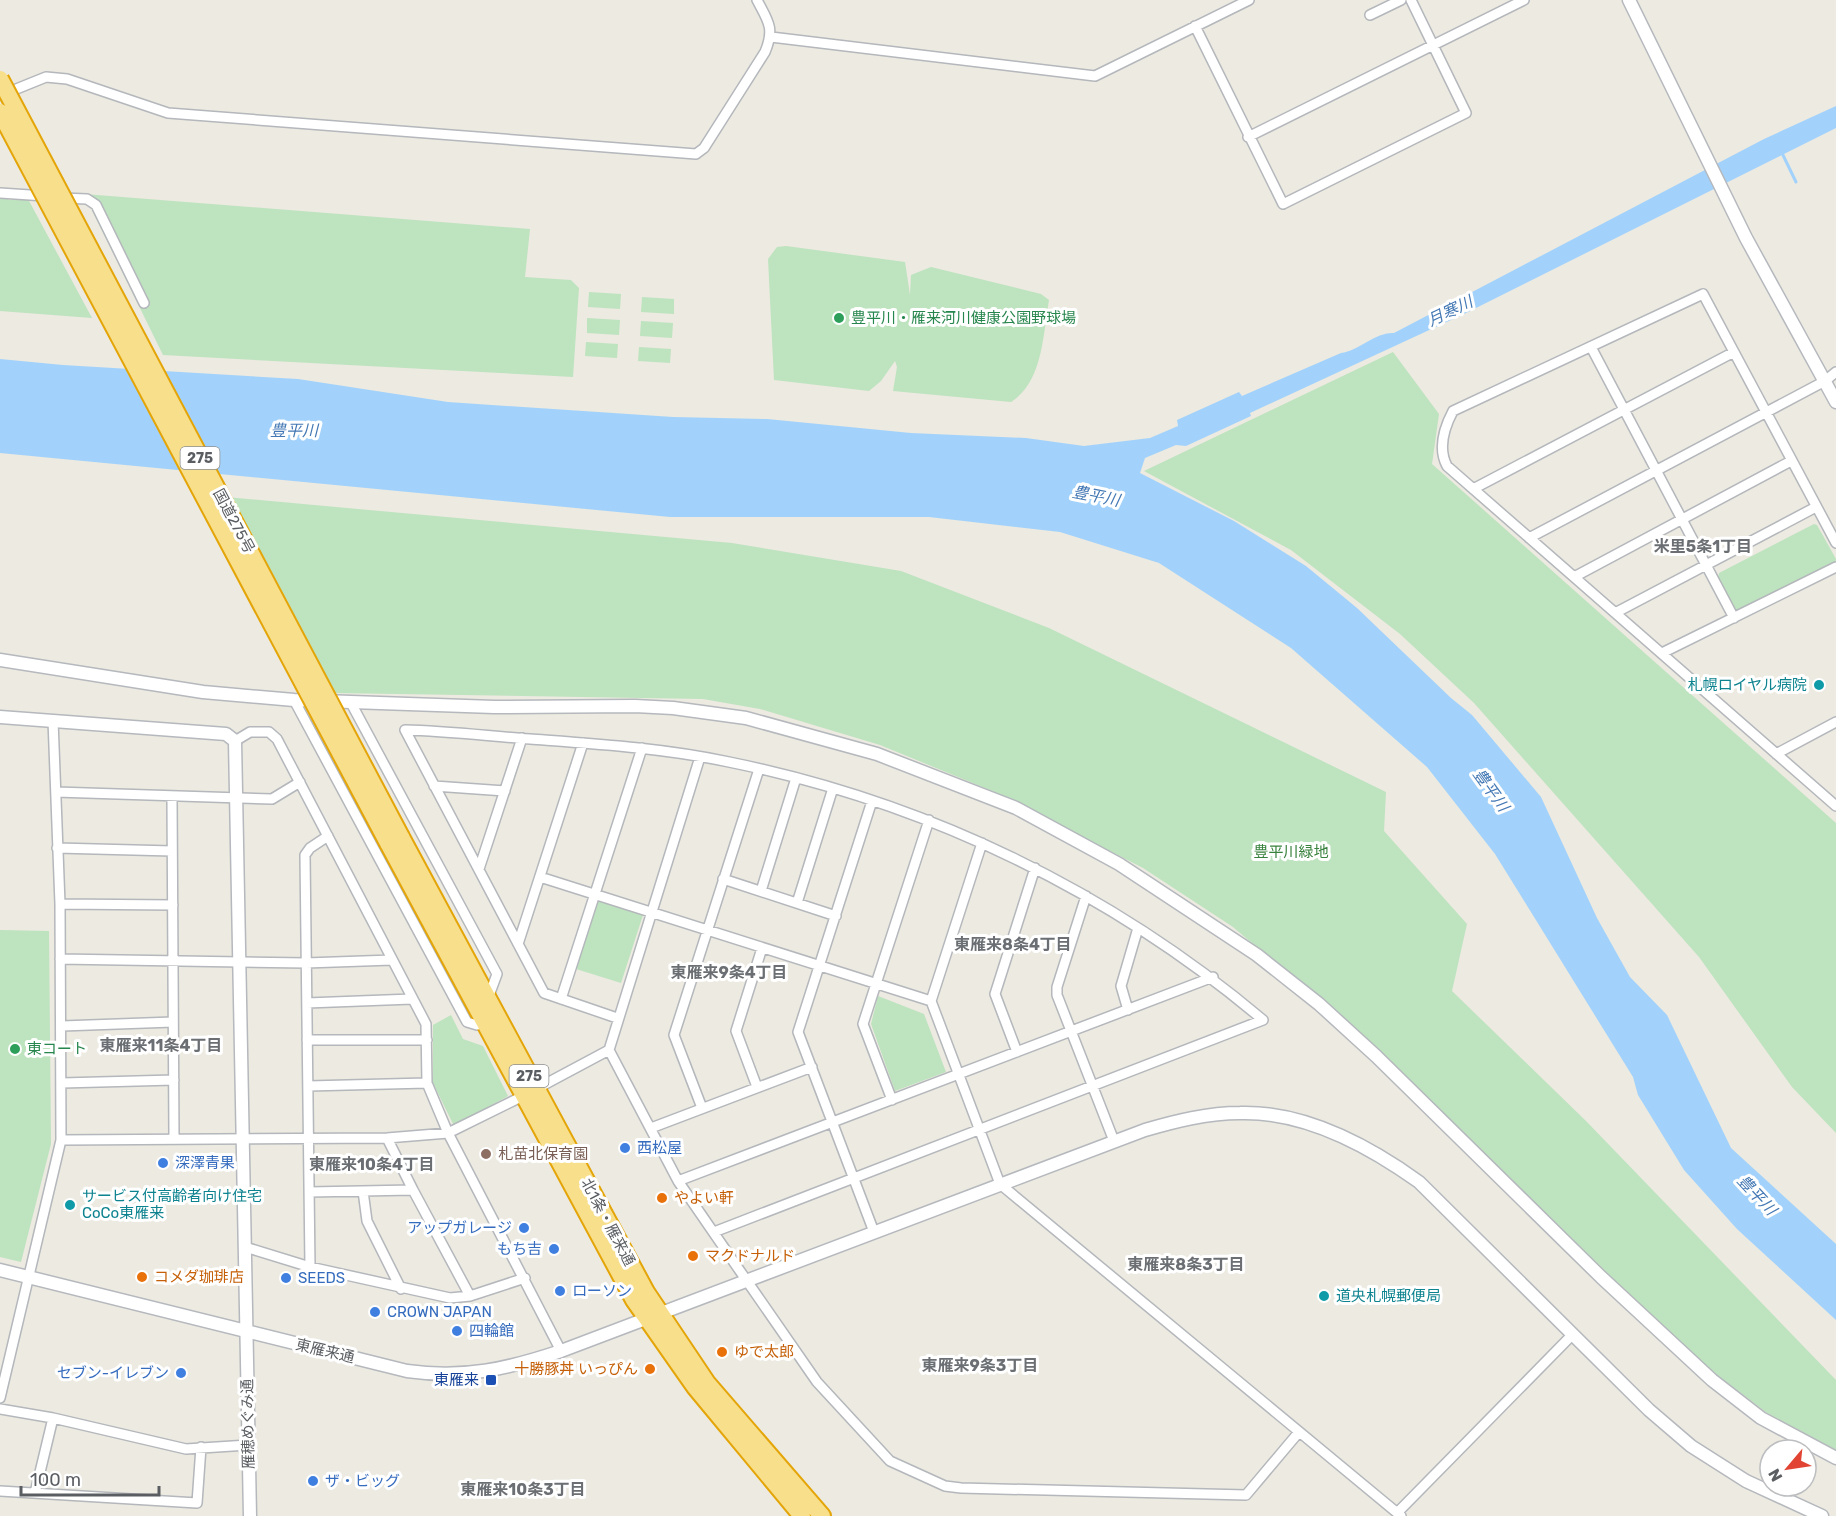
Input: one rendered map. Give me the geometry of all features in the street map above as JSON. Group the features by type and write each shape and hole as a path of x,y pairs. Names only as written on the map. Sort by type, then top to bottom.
{"highway":[{"name":"国道275号","path":"0,79 394,840"},
{"name":"国道275号","path":"0,112 394,840"},
{"name":"北1条・雁来通","path":"394,840 487,1001 634,1300 654,1316 707,1383 822,1516"},
{"name":"北1条・雁来通","path":"394,840 481,1018 530,1092"},
{"name":"北1条・雁来通","path":"654,1316 695,1388 802,1516"}],"street":[{"path":"0,96 46,77 67,79 168,113 684,155 696,154 704,148 765,52 771,37 770,24 757,0"},
{"path":"771,37 1095,76 1250,0"},
{"path":"1370,15 1401,0"},
{"path":"1195,26 1283,204 1466,113 1411,0"},
{"path":"1248,137 1522,0"},
{"path":"1629,0 1739,222 1836,402"},
{"path":"0,193 87,200 96,205 144,303"},
{"path":"1836,543 1703,294 1453,411 1446,425 1441,456 1447,466 1836,806"},
{"path":"1591,347 1734,618"},
{"path":"1473,489 1734,352"},
{"path":"1528,538 1825,381 1836,372"},
{"path":"1574,577 1791,461"},
{"path":"1615,613 1816,507"},
{"path":"1662,653 1836,567"},
{"path":"0,660 203,692 294,700 494,707 635,706 673,708 746,718 877,754 1016,808 1119,864 1257,955 1319,1005 1376,1056 1576,1253 1712,1380 1761,1418 1836,1458"},
{"path":"294,700 467,1022 477,1024 494,990 497,974 351,703"},
{"path":"0,717 226,734 235,741 250,732 269,732 277,739 426,1024 428,1083 448,1133 561,1351"},
{"path":"0,1398 61,1140 60,904 53,720"},
{"path":"1776,754 1836,723"},
{"path":"617,1018 544,993 405,730 642,748 700,757 796,778 929,820 1035,868 1086,896 1213,977 1263,1020 1093,1088 714,1232"},
{"path":"478,869 522,738"},
{"name":"雁穂めぐみ通","path":"235,741 238,799 250,1516"},
{"path":"518,944 583,743"},
{"path":"561,999 642,748"},
{"path":"700,757 617,1018 609,1050 678,1181 817,1382 890,1461 945,1486 1246,1495 1299,1432"},
{"path":"702,1108 674,1035 759,769"},
{"path":"761,891 796,778"},
{"path":"56,792 272,800 300,783"},
{"path":"434,786 505,791"},
{"path":"797,903 833,789"},
{"path":"172,798 174,1137"},
{"path":"872,801 798,1032 874,1232"},
{"path":"892,1100 863,1024 929,820"},
{"path":"310,1267 305,855 310,848 328,836"},
{"path":"982,843 931,1001 1000,1184 1399,1514 1573,1334"},
{"path":"57,848 172,851"},
{"path":"1017,1052 995,994 1035,868"},
{"path":"540,877 931,1001"},
{"path":"723,879 836,916"},
{"path":"1086,896 1057,987 1114,1141"},
{"path":"60,904 173,905"},
{"path":"1128,1010 1121,986 1138,928"},
{"path":"757,1088 736,1031 762,948"},
{"path":"60,959 306,963 392,960"},
{"path":"678,1181 1213,977"},
{"path":"306,1003 412,999"},
{"path":"62,1026 174,1022"},
{"path":"307,1040 427,1040"},
{"path":"61,1140 174,1137 243,1139 309,1136 387,1138 448,1133 609,1050"},
{"path":"651,1128 812,1067"},
{"path":"62,1083 174,1080"},
{"path":"308,1086 428,1083"},
{"name":"東雁来通","path":"0,1270 246,1333 407,1371 439,1376 499,1370 561,1351 1114,1141 1175,1122 1210,1115 1243,1112 1283,1118 1356,1143 1419,1182 1649,1410 1704,1456 1746,1481 1822,1516"},
{"path":"387,1138 470,1296"},
{"path":"309,1192 414,1190"},
{"path":"363,1191 367,1221 401,1289"},
{"path":"245,1247 310,1267 401,1289 450,1298 470,1296 525,1278"},
{"path":"0,1409 53,1418 186,1449 248,1445"},
{"path":"34,1493 53,1418"},
{"path":"0,1491 196,1503 201,1447"}],"green space":[{"path":"84,194 530,229 525,277 571,280 579,288 573,377 163,355"},
{"path":"0,196 10,200 28,199 92,318 0,311"},
{"path":"786,246 905,262 910,295 911,275 931,267 1041,294 1049,300 1040,356 1030,382 1011,402 893,391 897,367 895,361 881,381 869,391 774,380 768,259 777,247"},
{"path":"589,292 621,294 620,309 588,307"},
{"path":"642,297 674,299 674,314 641,312"},
{"path":"587,318 620,320 619,335 587,333"},
{"path":"641,321 673,323 672,338 640,336"},
{"path":"586,342 618,344 617,358 585,356"},
{"path":"639,347 671,349 670,363 638,361"},
{"path":"1393,352 1439,414 1432,464 1836,823 1836,1133 1792,1087 1699,957 1474,703 1400,634 1291,550 1144,471"},
{"name":"豊平川緑地","path":"226,497 732,543 901,571 1049,628 1386,792 1384,831 1467,924 1452,991 1586,1121 1836,1380 1836,1450 1818,1440 1818,1438 1814,1438 1767,1413 1692,1356 1383,1055 1233,927 1143,868 997,793 880,745 760,709 703,699 334,693"},
{"path":"1814,524 1817,525 1836,559 1835,564 1735,611 1718,578 1719,573"},
{"path":"598,900 643,915 621,983 576,969"},
{"path":"0,930 49,931 51,1144 21,1262 0,1257"},
{"path":"878,996 924,1014 946,1072 895,1091 871,1024"},
{"path":"451,1015 463,1039 483,1046 508,1096 454,1126 433,1083 433,1025"}],"water":[{"name":"豊平川","path":"1836,106 1836,128 1466,313 1250,413 1251,416 1186,446 1176,445 1145,458 1140,473 1234,521 1306,566 1357,608 1451,698 1472,715 1541,797 1597,918 1630,977 1667,1015 1731,1148 1836,1244 1836,1320 1737,1229 1684,1170 1638,1095 1633,1077 1495,854 1427,767 1291,648 1159,563 1060,532 929,517 670,517 0,453 0,359 298,379 448,402 673,417 767,419 911,433 1026,438 1084,446 1150,438 1178,426 1177,420 1239,392 1242,396 1348,352 1380,335 1394,333 1764,139"}],"waterway":[{"path":"1781,151 1796,182"}],"place":[{"name":"豊平川・雁来河川健康公園野球場","path":"839,318"},
{"name":"札幌ロイヤル病院","path":"1819,685"},
{"name":"東コート","path":"15,1049"},
{"name":"西松屋","path":"625,1148"},
{"name":"札苗北保育園","path":"486,1154"},
{"name":"深澤青果","path":"163,1163"},
{"name":"やよい軒","path":"662,1198"},
{"name":"サービス付高齢者向け住宅 CoCo東雁来","path":"70,1205"},
{"name":"アップガレージ","path":"524,1228"},
{"name":"もち吉","path":"554,1249"},
{"name":"マクドナルド","path":"693,1256"},
{"name":"コメダ珈琲店","path":"142,1277"},
{"name":"SEEDS","path":"286,1278"},
{"name":"ローソン","path":"560,1291"},
{"name":"道央札幌郵便局","path":"1324,1296"},
{"name":"CROWN JAPAN","path":"375,1312"},
{"name":"四輪館","path":"457,1331"},
{"name":"ゆで太郎","path":"722,1352"},
{"name":"十勝豚丼 いっぴん","path":"650,1369"},
{"name":"セブン-イレブン","path":"181,1373"},
{"name":"東雁来","path":"491,1380"},
{"name":"ザ・ビッグ","path":"313,1481"}],"district":[{"name":"米里5条1丁目","path":"1703,546"},
{"name":"東雁来8条4丁目","path":"1013,944"},
{"name":"東雁来9条4丁目","path":"729,972"},
{"name":"東雁来11条4丁目","path":"161,1045"},
{"name":"東雁来10条4丁目","path":"372,1164"},
{"name":"東雁来8条3丁目","path":"1186,1264"},
{"name":"東雁来9条3丁目","path":"980,1365"},
{"name":"東雁来10条3丁目","path":"523,1489"}],"water label":[{"name":"月寒川","path":"1450,311"}]}
